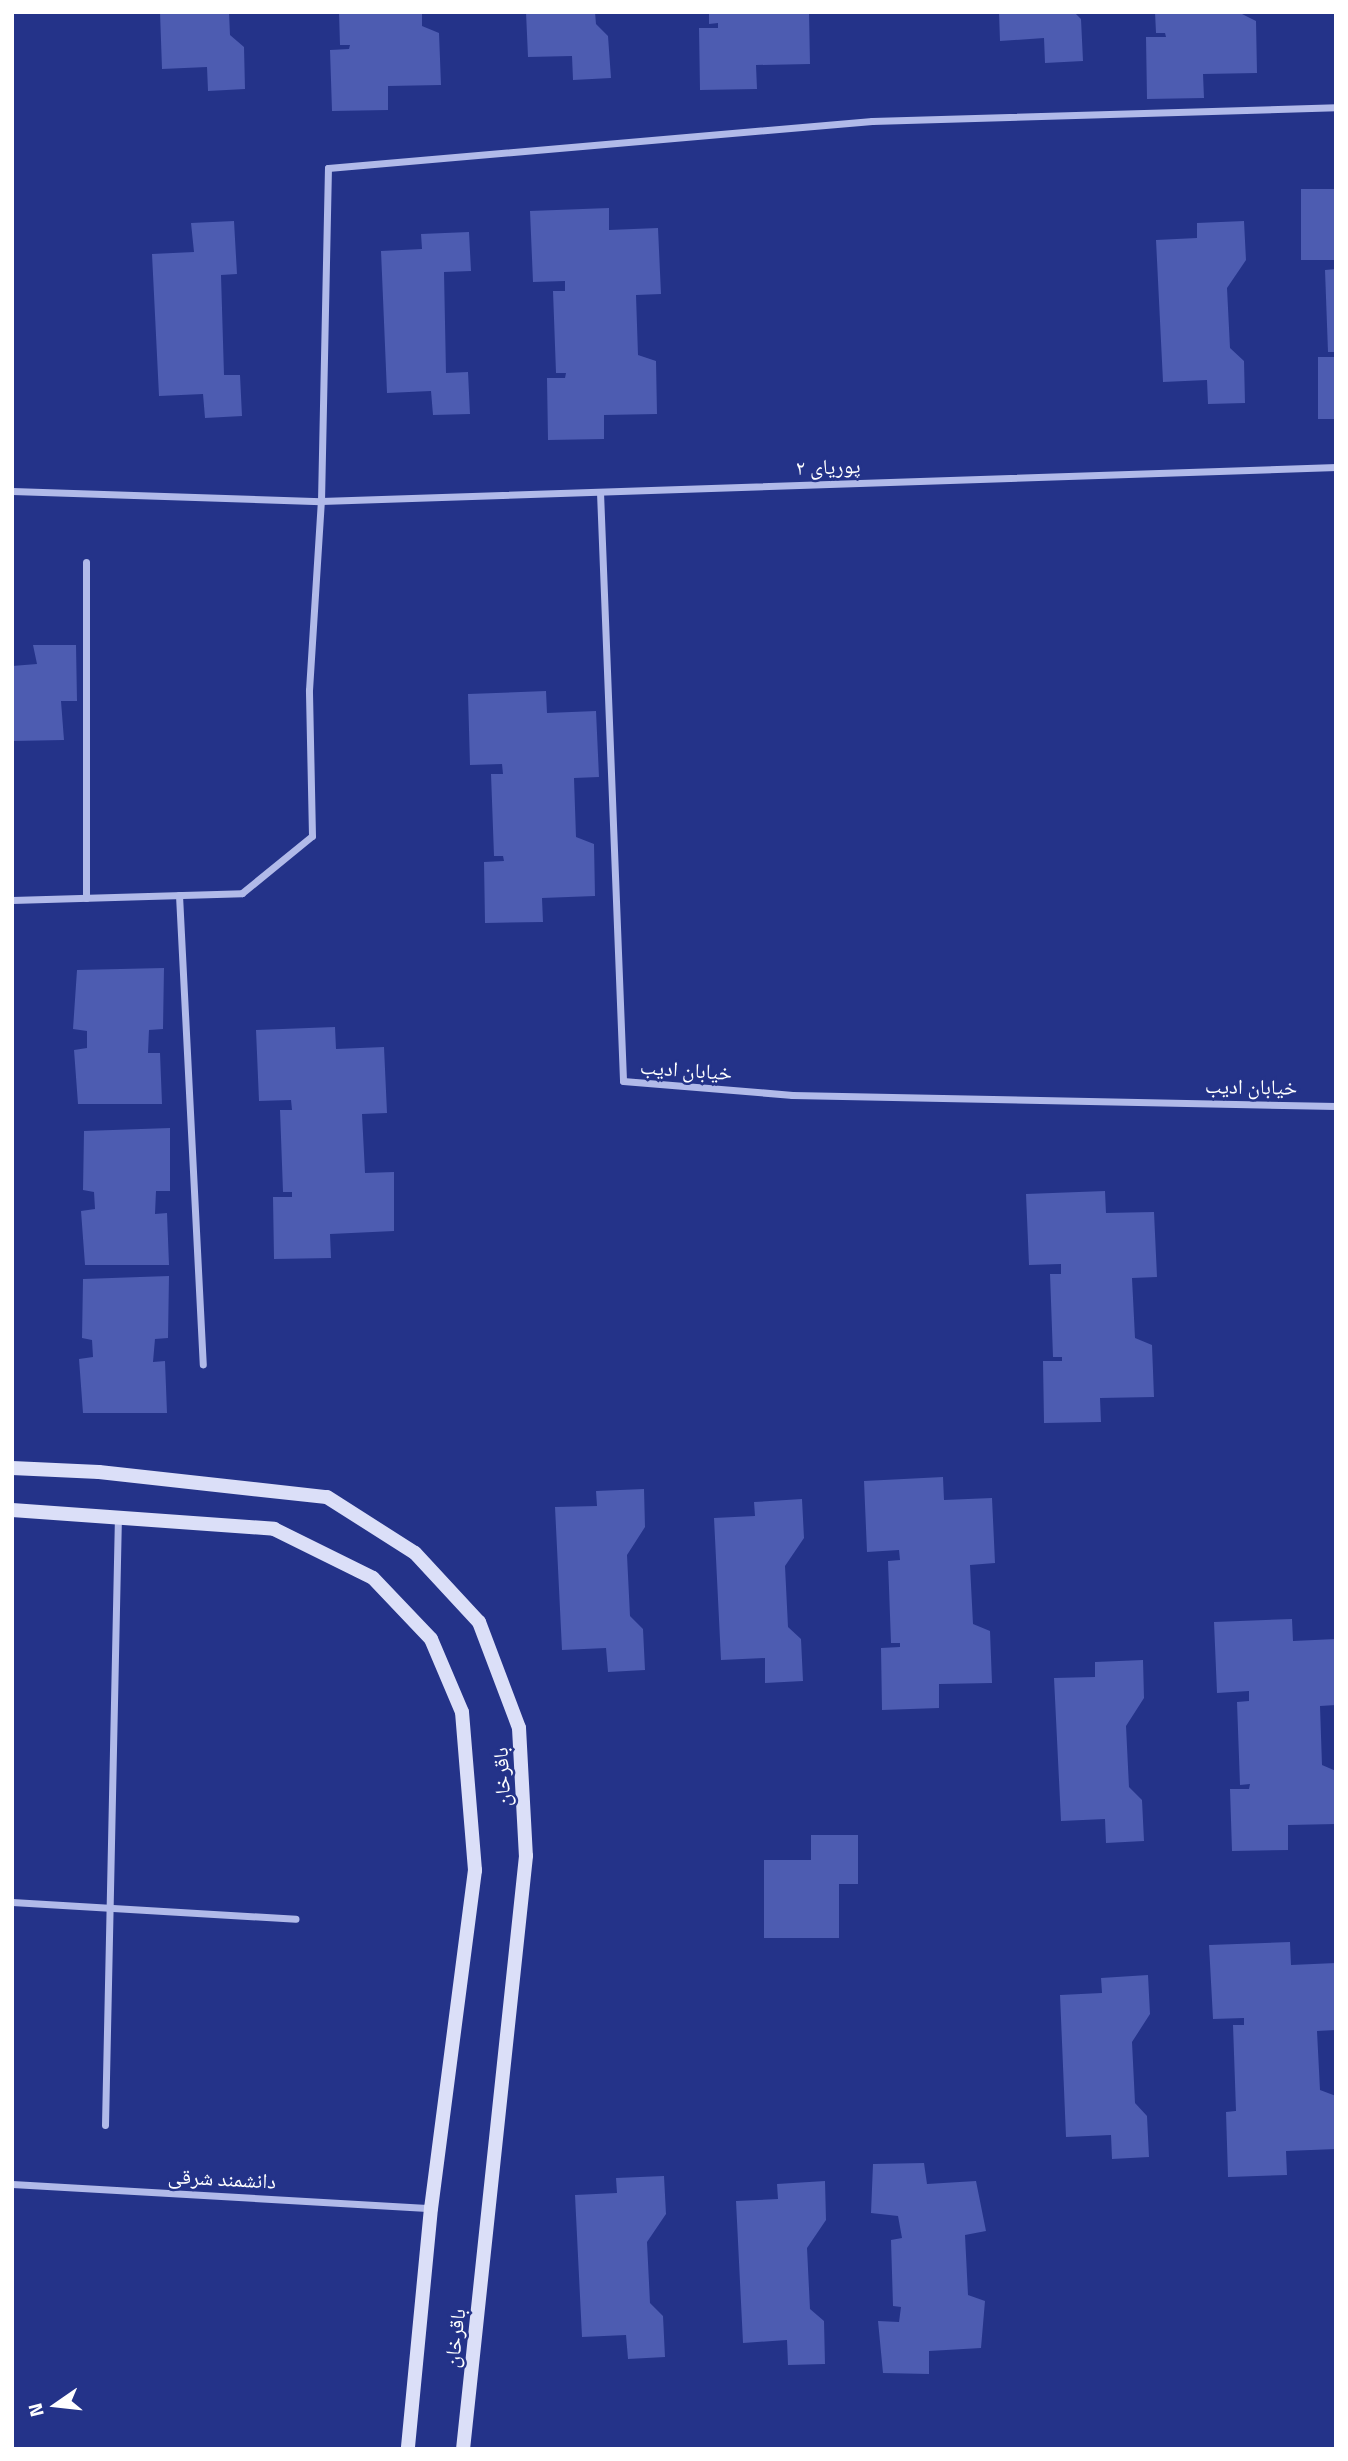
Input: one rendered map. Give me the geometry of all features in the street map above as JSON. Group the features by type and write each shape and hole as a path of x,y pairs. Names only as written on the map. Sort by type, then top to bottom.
{"street":[{"path":"12,900 242,893 312,836 309,690 321,501 328,168 872,121 1336,107"},
{"name":"پوریای ۲","path":"12,491 321,501 1336,467"},
{"name":"خیابان ادیب","path":"600,492 623,1081 792,1095 1336,1106"},
{"path":"86,562 86,898"},
{"path":"179,895 203,1364"},
{"name":"باقرخان","path":"12,1468 99,1472 327,1497 415,1553 479,1622 519,1728 526,1856 463,2449"},
{"name":"باقرخان","path":"12,1510 118,1514 274,1529 373,1578 430,1639 462,1713 474,1870 431,2207 408,2449"},
{"path":"105,2125 118,1514"},
{"path":"12,1902 295,1919"},
{"name":"دانشمند شرقی","path":"12,2184 431,2207"}],"building":[{"path":"160,12 229,12 230,35 244,47 245,89 208,91 207,67 162,69"},
{"path":"339,12 422,12 422,26 439,33 441,85 388,86 388,110 332,111 330,50 349,49 350,45 340,45"},
{"path":"526,12 595,12 596,24 608,36 611,78 573,80 572,56 528,57"},
{"path":"709,12 809,12 810,64 756,65 757,89 700,90 699,28 718,28 718,23 709,24"},
{"path":"999,12 1074,12 1081,19 1083,61 1045,63 1044,38 1000,41"},
{"path":"1155,12 1238,12 1256,21 1257,73 1203,74 1204,98 1147,99 1146,37 1166,37 1165,33 1156,33"},
{"path":"1301,189 1336,189 1336,260 1301,260"},
{"path":"609,208 609,230 658,228 661,294 636,295 638,355 656,361 657,414 604,415 604,439 548,440 547,378 565,378 566,373 556,373 553,291 565,291 565,281 533,282 530,211"},
{"path":"234,221 237,274 221,275 224,375 240,375 242,416 205,418 203,394 159,396 152,254 194,252 191,223"},
{"path":"1244,221 1246,260 1227,288 1230,348 1244,361 1245,403 1208,404 1207,380 1163,382 1156,240 1197,238 1197,223"},
{"path":"469,232 471,271 444,272 446,373 468,372 470,414 433,415 431,391 387,393 381,251 422,249 421,234"},
{"path":"1336,269 1336,352 1328,352 1325,270"},
{"path":"1318,357 1336,357 1336,419 1318,419"},
{"path":"33,645 76,645 77,701 61,701 64,740 12,741 12,666 37,664"},
{"path":"546,691 547,713 596,711 599,777 574,778 576,837 594,844 595,896 542,898 543,922 485,923 484,862 504,861 503,856 494,856 491,774 503,774 502,764 470,765 468,694"},
{"path":"164,968 163,1029 149,1030 148,1053 160,1053 162,1104 78,1104 74,1050 87,1048 87,1031 73,1029 77,970"},
{"path":"335,1027 336,1049 384,1047 387,1113 362,1114 365,1173 394,1172 394,1231 330,1234 331,1258 274,1259 273,1197 292,1197 292,1192 283,1192 280,1110 292,1110 291,1100 259,1101 256,1030"},
{"path":"170,1128 170,1191 156,1191 155,1214 167,1213 169,1265 85,1265 81,1211 95,1209 94,1192 83,1190 84,1131"},
{"path":"1105,1191 1106,1213 1154,1212 1157,1277 1132,1278 1135,1338 1152,1345 1154,1397 1100,1398 1101,1422 1044,1423 1043,1361 1062,1361 1062,1357 1053,1357 1050,1274 1061,1274 1061,1264 1029,1265 1026,1194"},
{"path":"169,1276 168,1338 155,1339 153,1362 165,1361 167,1413 83,1413 79,1359 93,1357 92,1340 82,1338 83,1279"},
{"path":"943,1477 944,1500 992,1498 995,1563 970,1565 973,1624 990,1631 992,1683 939,1684 939,1708 882,1710 881,1648 900,1647 900,1643 891,1643 888,1561 900,1560 899,1550 867,1552 864,1481"},
{"path":"644,1489 645,1527 627,1555 630,1616 643,1629 645,1670 608,1672 606,1648 562,1650 555,1507 597,1506 596,1491"},
{"path":"802,1499 804,1538 785,1566 788,1627 801,1639 803,1681 765,1683 765,1658 721,1660 714,1518 755,1516 754,1502"},
{"path":"1292,1619 1293,1641 1336,1639 1336,1705 1320,1706 1322,1765 1336,1771 1336,1824 1288,1825 1288,1850 1232,1851 1230,1789 1249,1789 1250,1784 1240,1785 1237,1702 1249,1701 1249,1691 1217,1693 1214,1622"},
{"path":"1143,1660 1144,1698 1126,1726 1129,1787 1142,1800 1144,1841 1106,1843 1105,1819 1061,1821 1054,1678 1095,1677 1095,1662"},
{"path":"811,1835 858,1835 858,1884 839,1884 839,1938 764,1938 764,1860 811,1860"},
{"path":"1290,1942 1291,1965 1336,1963 1336,2030 1317,2031 1320,2090 1336,2096 1336,2149 1286,2151 1287,2175 1228,2177 1226,2112 1236,2111 1233,2025 1244,2025 1244,2018 1213,2019 1209,1945"},
{"path":"1148,1975 1150,2014 1132,2042 1135,2103 1147,2116 1149,2157 1112,2159 1111,2135 1066,2137 1060,1995 1102,1993 1101,1978"},
{"path":"924,2163 927,2184 976,2181 986,2231 965,2235 968,2295 985,2301 981,2348 929,2351 929,2374 883,2373 878,2321 899,2322 901,2307 893,2306 891,2240 902,2238 898,2216 871,2213 873,2164"},
{"path":"664,2176 666,2214 647,2242 650,2303 663,2316 665,2357 628,2359 626,2335 582,2337 575,2195 617,2193 616,2178"},
{"path":"825,2181 826,2220 807,2248 810,2309 824,2321 825,2364 788,2365 787,2340 743,2343 736,2201 778,2199 777,2184"}]}
